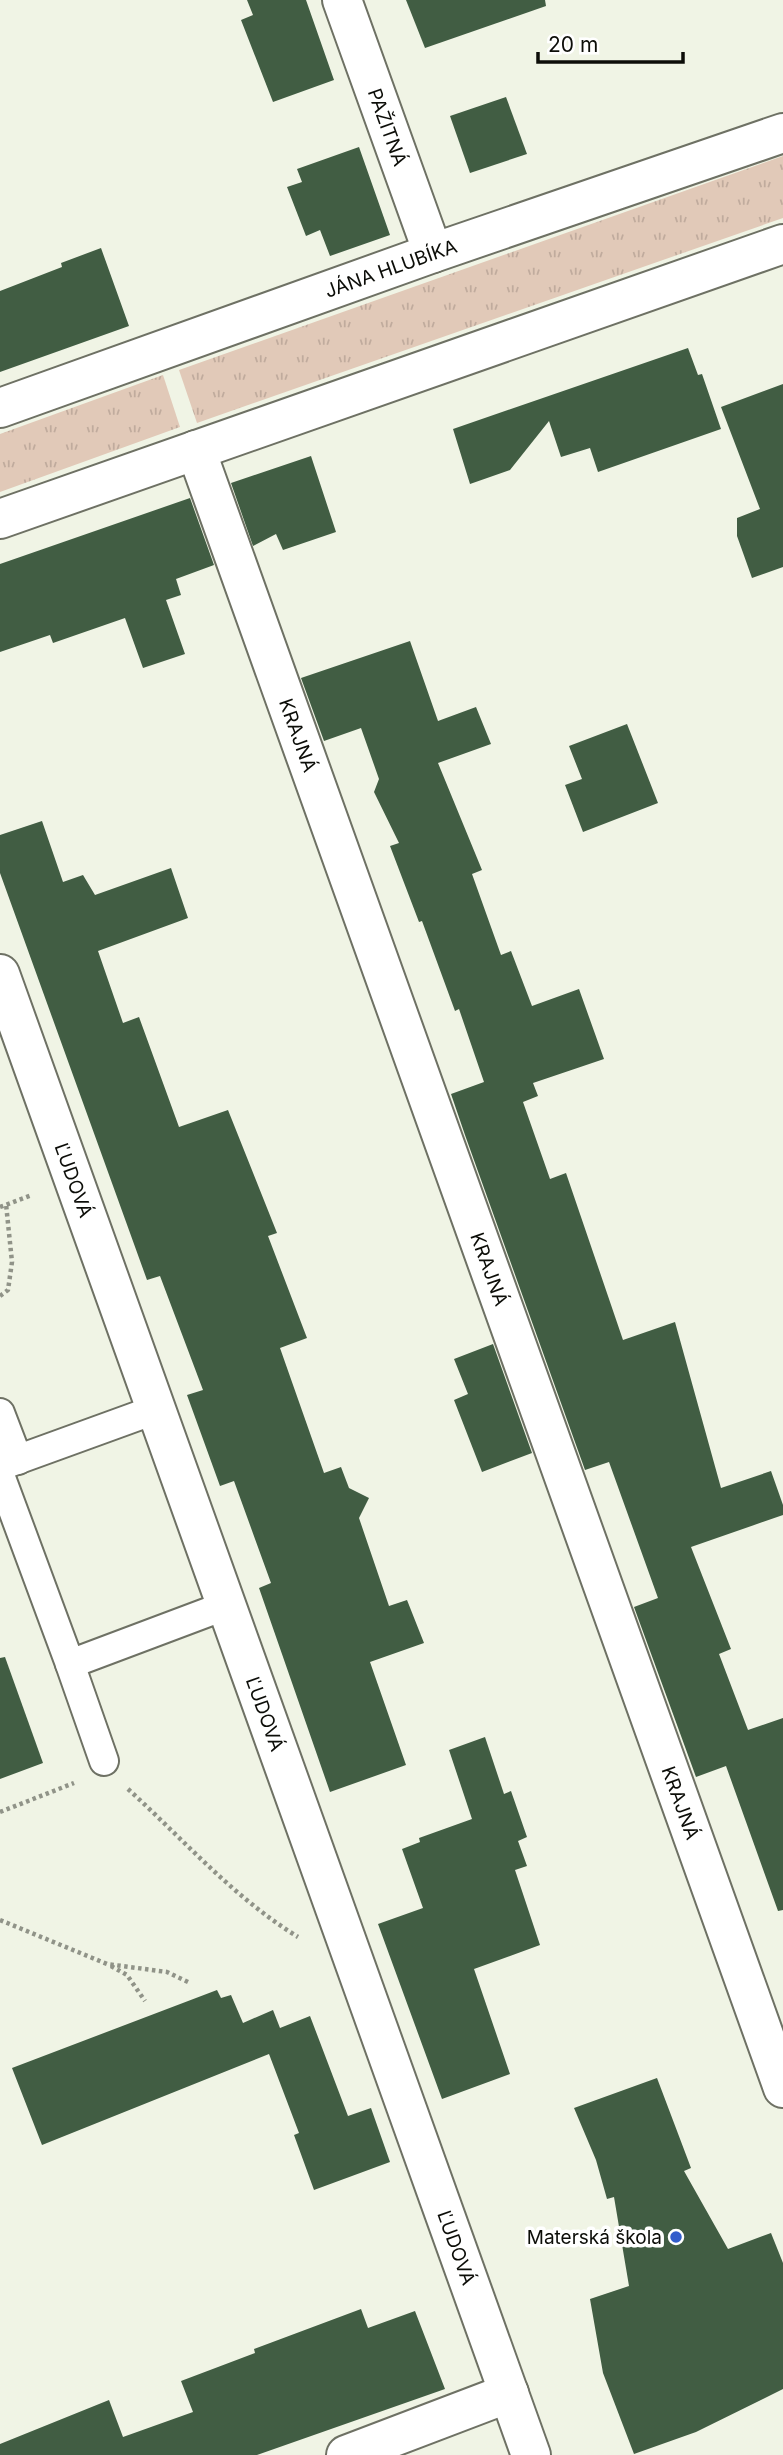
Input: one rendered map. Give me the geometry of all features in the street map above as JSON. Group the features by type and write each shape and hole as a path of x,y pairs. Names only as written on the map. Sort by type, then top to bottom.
{"street":[{"name":"PAŽITNÁ","path":"342,0 433,253"},
{"name":"JÁNA HLUBÍKA","path":"0,408 433,253 783,133"},
{"path":"0,519 783,244"},
{"name":"KRAJNÁ","path":"196,450 783,2088"},
{"name":"ĽUDOVÁ","path":"0,974 530,2455"},
{"path":"346,2455 509,2393"}],"lane":[{"path":"6,1467 156,1409"},
{"path":"0,1413 6,1467 105,1766"},
{"path":"70,1664 227,1605"}],"path":[{"path":"0,1296 8,1290 12,1262 6,1204"},
{"path":"0,1812 105,1766 240,1896 265,1917 304,1940"},
{"path":"0,1920 107,1964 127,1975 145,2001"},
{"path":"107,1964 167,1972 190,1983"}],"green space":[{"path":"783,156 783,218 197,423 179,370"},
{"path":"163,375 180,427 0,492 0,434"}],"building":[{"path":"247,0 306,0 334,80 273,102 241,20 253,15"},
{"path":"406,0 545,0 546,6 425,48"},
{"path":"506,97 527,154 470,173 450,116"},
{"path":"359,147 390,235 330,256 320,230 306,236 287,187 302,182 297,169"},
{"path":"101,248 129,326 0,372 0,291 62,267 61,263"},
{"path":"688,348 698,375 702,374 721,429 598,472 590,448 561,457 549,421 510,470 470,484 453,429"},
{"path":"783,384 783,567 752,578 737,536 737,518 760,509 721,407"},
{"path":"311,456 336,532 283,550 276,534 253,546 231,483"},
{"path":"190,498 214,565 176,579 181,595 166,600 185,654 143,668 125,618 53,643 50,635 0,652 0,564"},
{"path":"410,641 438,721 476,707 491,744 438,763 482,870 472,874 501,955 511,951 532,1006 579,989 604,1059 533,1083 538,1096 523,1102 550,1179 566,1173 623,1340 675,1322 721,1488 771,1471 783,1505 783,1515 691,1547 731,1649 719,1654 748,1730 783,1718 783,1910 778,1911 726,1766 696,1777 634,1607 658,1598 609,1462 585,1470 465,1135 451,1094 484,1082 459,1009 455,1011 422,921 419,922 390,846 399,843 374,792 379,779 361,728 324,741 301,678"},
{"path":"627,724 658,803 583,832 565,785 582,779 569,746"},
{"path":"42,821 63,882 83,875 95,895 171,868 188,918 98,951 123,1023 139,1017 179,1127 228,1110 277,1233 268,1236 307,1338 280,1348 324,1473 341,1467 349,1488 369,1498 359,1518 389,1606 407,1600 424,1643 370,1662 406,1765 330,1792 259,1588 271,1583 234,1481 220,1486 187,1395 203,1390 160,1276 147,1280 0,873 0,835"},
{"path":"493,1344 532,1453 482,1472 454,1400 468,1394 454,1359"},
{"path":"5,1657 43,1763 0,1779 0,1658"},
{"path":"485,1737 504,1794 511,1791 527,1837 518,1841 527,1866 515,1870 540,1945 474,1969 510,2074 442,2099 378,1924 423,1908 402,1849 420,1842 419,1838 472,1819 449,1750"},
{"path":"217,1990 221,1998 231,1995 243,2023 273,2010 280,2028 310,2016 348,2116 371,2108 390,2162 314,2190 294,2135 299,2133 269,2054 42,2145 12,2068"},
{"path":"657,2078 691,2168 684,2171 728,2249 771,2233 783,2263 783,2389 696,2432 634,2454 603,2373 590,2299 629,2286 614,2197 607,2199 596,2160 574,2108"},
{"path":"361,2309 368,2328 415,2311 445,2389 257,2455 0,2455 0,2444 109,2400 123,2437 193,2412 181,2381 255,2353 254,2349"}],"place":[{"name":"Materská škola","path":"676,2237"}]}
